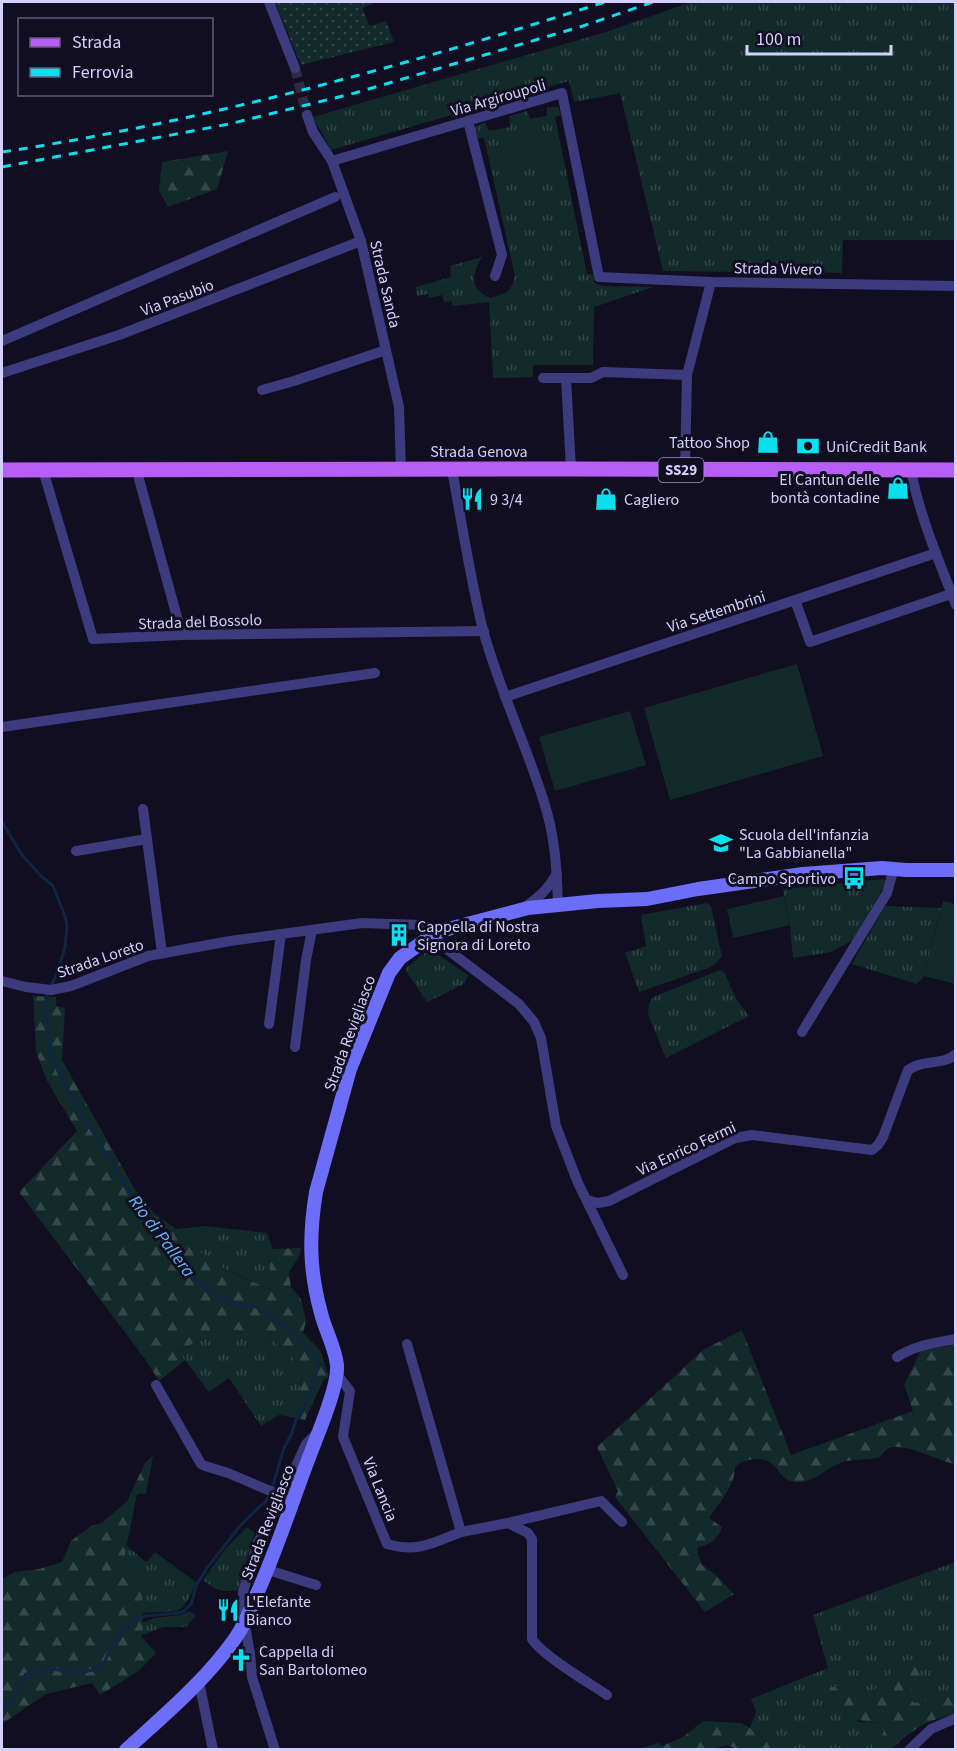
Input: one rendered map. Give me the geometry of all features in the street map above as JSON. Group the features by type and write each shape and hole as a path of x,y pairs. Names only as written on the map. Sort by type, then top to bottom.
{"main road":[{"name":"Strada Genova","path":"2,470 956,470"}],"street":[{"path":"269,2 295,68"},
{"name":"Via Argiroupoli","path":"332,161 562,93 599,277"},
{"name":"Strada Sanda","path":"307,115 313,132 332,161 361,241 399,407 400,470"},
{"path":"468,121 502,255 495,276"},
{"name":"Via Pasubio","path":"2,341 335,197"},
{"name":"Via Pasubio","path":"2,373 119,335 361,241"},
{"name":"Strada Vivero","path":"599,277 711,282 956,286"},
{"path":"685,470 687,375 711,282"},
{"path":"262,390 386,350"},
{"path":"543,378 591,378 603,372 687,375"},
{"path":"566,378 571,469"},
{"name":"Strada del Bossolo","path":"43,470 93,639 182,635 484,631"},
{"path":"139,470 139,479 182,635"},
{"path":"452,470 462,530 484,631 505,697 545,803 555,847 558,905"},
{"path":"795,600 810,642 953,600 914,488 911,471"},
{"name":"Via Settembrini","path":"505,697 936,554"},
{"path":"2,727 375,673"},
{"path":"143,809 162,953"},
{"path":"76,851 147,839"},
{"name":"Strada Revigliasco","path":"126,1749 215,1666 243,1624 268,1570 319,1430 330,1398 337,1365 313,1282 310,1234 316,1192 350,1069 389,973 400,958 437,932 519,911 558,905 647,899 698,889 803,874 882,867 906,870 956,870"},
{"path":"802,1032 887,892 894,868"},
{"path":"519,911 541,896 551,885 557,873"},
{"name":"Strada Loreto","path":"2,981 47,990 71,986 148,956 162,953 362,923 421,925 437,932"},
{"path":"295,1047 312,930"},
{"path":"437,932 439,943 519,1004 534,1022 541,1038 556,1126 587,1200 623,1275"},
{"path":"269,1024 281,934"},
{"name":"Via Enrico Fermi","path":"587,1200 598,1203 609,1201 743,1136 752,1135 872,1150 878,1146 883,1137 908,1070 923,1063 942,1062 956,1054"},
{"path":"897,1356 906,1350 920,1346 956,1340"},
{"path":"407,1344 461,1533"},
{"name":"Via Lancia","path":"336,1373 350,1391 344,1437 387,1544 399,1548 417,1548 461,1533 602,1501 622,1522"},
{"path":"156,1385 201,1464 274,1492"},
{"name":"Strada Revigliasco","path":"243,1624 243,1592 274,1492 306,1444 319,1430"},
{"path":"508,1523 528,1533 532,1539 532,1639 552,1657 607,1695"},
{"path":"268,1570 316,1585"},
{"path":"243,1624 250,1654 252,1677 275,1749"},
{"path":"200,1682 213,1749"},
{"path":"909,1749 931,1729 956,1718"}],"green space":[{"path":"275,2 376,2 363,8 369,26 386,21 394,42 301,65"},
{"path":"691,2 955,2 955,240 843,240 842,273 663,271 620,93 574,102 569,81 331,150 313,117 606,32"},
{"path":"547,107 558,107 561,115 555,117 587,274 592,274 595,283 603,286 653,287 594,307 593,365 533,365 533,377 493,378 489,302 453,306 452,301 444,302 442,295 429,298 428,294 417,296 416,287 451,277 450,266 482,257 474,275 478,290 490,298 504,294 510,289 515,276 484,138 476,138 475,129 476,126 485,122 489,131 510,127 509,116 527,111 530,119 547,116"},
{"path":"548,132 554,160 506,171 500,142"},
{"path":"228,151 217,189 168,207 159,191 162,162"},
{"path":"797,664 823,756 670,800 644,708"},
{"path":"630,711 646,765 555,791 539,737"},
{"path":"884,879 886,883 853,940 831,952 793,958 783,889"},
{"path":"784,896 790,925 733,938 727,909"},
{"path":"943,901 955,904 955,984 924,976"},
{"path":"707,903 711,906 722,957 711,967 639,992 625,953 646,946 641,915"},
{"path":"885,906 941,908 924,976 917,984 852,964"},
{"path":"429,950 468,975 464,984 427,1002 406,971 407,967"},
{"path":"720,970 724,972 738,1002 749,1016 666,1058 649,1017 648,1007 651,1000 653,997"},
{"path":"33,996 56,997 56,1006 65,1008 62,1060 134,1188 155,1214 176,1229 206,1226 199,1241 199,1251 223,1268 271,1290 269,1257 273,1249 301,1248 300,1255 289,1272 291,1287 301,1299 306,1321 303,1333 320,1350 329,1377 324,1379 305,1420 291,1417 299,1395 302,1375 295,1360 271,1339 236,1330 199,1340 178,1352 185,1360 159,1381 145,1359 19,1192 77,1131 46,1079 36,1051"},
{"path":"206,1226 267,1233 273,1249 269,1257 272,1290 223,1268 198,1251 199,1241"},
{"path":"236,1330 271,1339 295,1360 302,1375 299,1395 291,1417 279,1415 261,1426 229,1378 209,1392 177,1353 199,1340"},
{"path":"742,1330 791,1455 913,1411 904,1385 921,1350 955,1345 955,1464 909,1449 891,1447 879,1457 843,1462 809,1480 797,1482 785,1478 774,1465 764,1459 740,1463 735,1467 726,1494 709,1518 722,1527 718,1535 713,1541 697,1548 701,1564 716,1575 734,1594 705,1612 615,1497 618,1491 597,1447 703,1350"},
{"path":"153,1455 146,1494 137,1494 124,1559 142,1588 143,1627 141,1636 156,1653 139,1671 100,1695 92,1683 46,1694 2,1724 2,1579 15,1572 39,1569 62,1562 71,1541 91,1526 102,1523 127,1501 145,1463"},
{"path":"247,1527 255,1533 241,1578 240,1590 216,1589 203,1580 226,1548"},
{"path":"127,1546 146,1562 155,1552 197,1583 183,1607 177,1611 142,1613 142,1601 124,1559"},
{"path":"955,1562 955,1694 915,1703 904,1697 898,1665 879,1688 863,1692 845,1684 858,1722 880,1723 884,1732 871,1749 775,1749 750,1728 756,1712 751,1699 828,1668 813,1615"},
{"path":"189,1611 196,1615 186,1627 163,1627 140,1636 142,1623 154,1618 181,1615"},
{"path":"909,1659 920,1665 920,1679 905,1697 915,1703 955,1694 955,1713 921,1726 892,1749 871,1749 884,1732 880,1723 857,1720 845,1714 827,1699 830,1688 845,1684 863,1692 879,1688 898,1665"},
{"path":"703,1721 741,1723 775,1749 737,1749 727,1745 711,1749 639,1749 658,1743 662,1746 683,1737"}],"waterway":[{"name":"Rio di Pallera","path":"2,822 22,855 53,886 65,916 67,925 65,948 51,986"},
{"name":"Rio di Pallera","path":"48,992 46,996 49,1047 53,1061 71,1096 126,1187 181,1265 207,1290 240,1307 259,1308 282,1323 317,1358 319,1366 302,1411 284,1448 272,1488"},
{"name":"Rio di Pallera","path":"2,1707 15,1697 26,1674 48,1669 83,1672 97,1669 105,1662 109,1650 120,1635 135,1620 145,1616 184,1611 191,1604 197,1584 207,1568 240,1526 264,1504 270,1494"}],"tunnel":[{"path":"295,68 307,115"}],"railway":[{"path":"2,152 231,108 456,48 605,2"},
{"path":"2,167 229,124 355,93 583,26 653,2"}],"place":[{"name":"Tattoo Shop","path":"768,442"},
{"name":"UniCredit Bank","path":"808,446"},
{"name":"El Cantun delle bontà contadine","path":"898,488"},
{"name":"9 3/4","path":"472,499"},
{"name":"Cagliero","path":"606,499"},
{"name":"Scuola dell'infanzia \"La Gabbianella\"","path":"721,843"},
{"name":"Campo Sportivo","path":"854,878"},
{"name":"Cappella di Nostra Signora di Loreto","path":"399,935"},
{"name":"L'Elefante Bianco","path":"228,1610"},
{"name":"Cappella di San Bartolomeo","path":"241,1660"}]}
